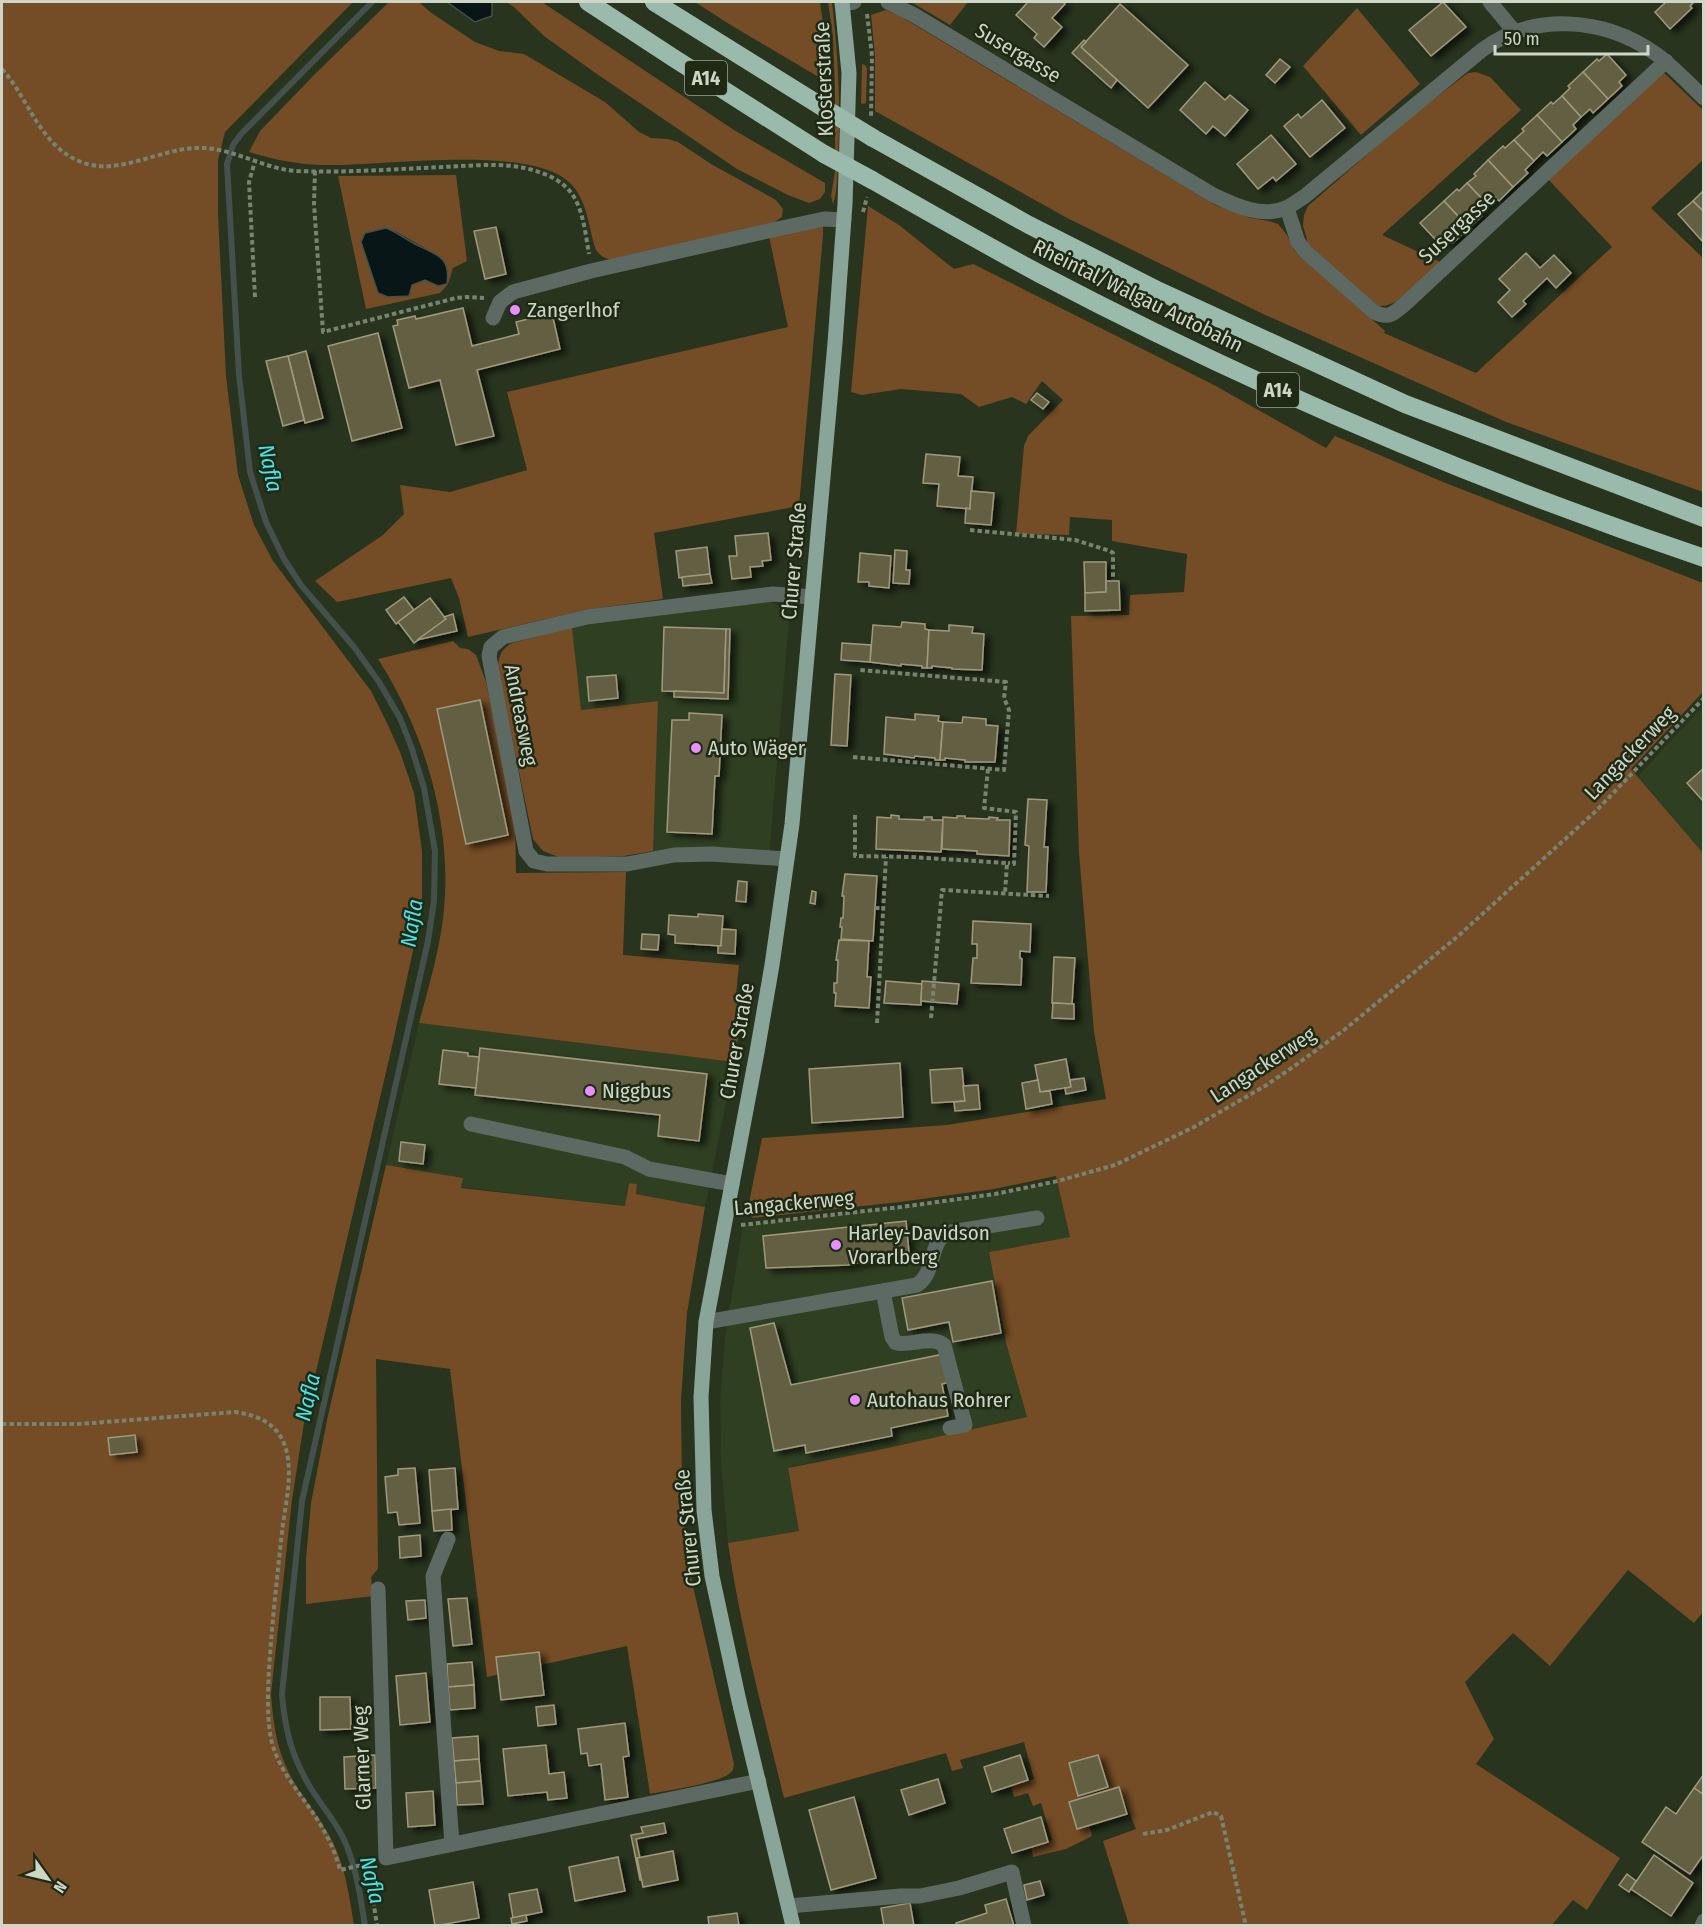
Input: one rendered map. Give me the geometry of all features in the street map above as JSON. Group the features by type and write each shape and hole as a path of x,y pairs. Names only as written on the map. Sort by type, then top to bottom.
{"highway":[{"name":"Rheintal/Walgau Autobahn","path":"588,2 824,154 1041,275 1269,385 1461,468 1704,558"},
{"name":"Rheintal/Walgau Autobahn","path":"654,2 873,138 1029,225 1159,291 1384,394 1704,518"}],"main road":[{"name":"Klosterstraße","path":"846,2 849,74 848,155"},
{"name":"Churer Straße","path":"793,1926 718,1606 704,1510 701,1397 706,1322 757,1052 787,859 812,597 848,155"}],"street":[{"name":"Susergasse","path":"888,2 914,15 1213,195 1236,206 1254,211 1287,208 1296,236 1306,252 1374,312 1382,316 1390,315 1405,304 1665,61"},
{"path":"1490,2 1515,31"},
{"path":"1287,208 1331,176 1493,41 1515,31 1554,24 1580,25 1610,31 1638,43 1665,61 1704,98"},
{"path":"493,318 500,302 513,292 591,271 824,219 844,220"},
{"name":"Andreasweg","path":"787,859 711,854 674,855 627,864 547,864 534,861 526,851 489,656 491,647 503,638 587,617 773,594 812,597"},
{"path":"471,1124 626,1158 649,1169 732,1184"},
{"path":"706,1322 917,1285 925,1280 939,1238 945,1233 1037,1218"},
{"path":"883,1291 892,1337 896,1343 933,1340 944,1345 965,1425 950,1428"},
{"path":"448,1539 433,1576 452,1844"},
{"name":"Glarner Weg","path":"378,1589 386,1858 759,1781"},
{"path":"789,1906 929,1894 959,1888 1012,1872 1024,1926"},
{"path":"1702,1926 1704,1921"}],"path":[{"path":"2,69 47,137 63,153 86,164 112,165 198,147 223,150 294,171 479,165 518,167 545,174 567,188 575,198 581,214 591,271"},
{"path":"255,161 249,182 255,297"},
{"path":"315,171 314,204 323,332 466,297 486,298 500,302"},
{"path":"970,530 1075,540 1110,551 1113,553 1113,581"},
{"path":"854,757 1004,770 1009,710 1004,698 1006,682 860,670"},
{"name":"Langackerweg","path":"723,1225 789,1221 901,1207 995,1194 1058,1181 1115,1165 1194,1127 1293,1067 1344,1030 1457,937 1596,811 1704,698"},
{"path":"855,815 855,856 1014,864 1016,812 984,808 988,769"},
{"path":"910,851 910,857"},
{"path":"877,1023 886,856"},
{"path":"1005,893 1007,863"},
{"path":"931,1018 942,890 1049,896"},
{"path":"875,908 884,908"},
{"path":"2,1424 79,1424 235,1412 251,1414 268,1422 279,1434 285,1446 288,1465 288,1492 270,1651 268,1700 270,1734 277,1758 336,1853 340,1870 366,1865 376,1926"},
{"path":"1143,1834 1167,1830 1214,1812 1221,1816 1246,1926"}],"shaded area":[{"path":"2,2 353,2 225,132 218,160 218,214 226,376 238,475 254,525 273,561 371,691 400,752 414,793 422,851 422,899 416,937 304,1423 292,1500 271,1694 276,1733 284,1762 294,1782 333,1842 346,1880 354,1925 2,1926"},
{"path":"389,2 419,2 475,42 499,51 524,54 605,102 639,132 651,138 678,142 711,164 776,200 783,209 782,217 772,224 614,260 604,257 596,250 584,206 576,190 570,183 550,171 522,164 489,160 320,165 284,161 249,152 260,131"},
{"path":"447,2 492,2 492,16 475,22"},
{"path":"506,2 542,2 734,130 825,183 825,192 820,199 809,203 737,169 544,36"},
{"path":"695,2 820,2 825,38 827,82 729,24"},
{"path":"828,2 832,2 839,100 837,182 833,204 831,196 835,171 835,91 833,37"},
{"path":"911,2 968,2 950,25"},
{"path":"1357,8 1420,84 1361,135 1303,66"},
{"path":"886,10 900,16 1215,205 1250,218 1278,224 1287,235 1294,250 1385,331 1384,333 1476,373 1612,247 1547,178 1662,71 1703,110 1703,160 1651,208 1703,258 1703,492 1506,422 1261,313 1069,219 875,111 875,56 871,15"},
{"path":"862,64 867,68 866,103 863,104 861,103"},
{"path":"1476,72 1490,77 1521,110 1382,235 1440,262 1404,297 1387,305 1378,306 1308,244 1303,225 1304,215 1308,206 1408,119 1468,73"},
{"path":"456,175 467,261 453,268 448,284 440,293 366,309 338,176","holes":["395,231 425,248 438,286 425,280 378,293 365,233"]},
{"path":"868,206 899,225 954,269 973,264 1214,385 1326,448 1335,436 1443,482 1703,583 1703,692 1631,769 1703,853 1703,1612 1694,1623 1628,1570 1550,1666 1513,1633 1465,1682 1494,1739 1476,1764 1620,1858 1587,1910 1573,1900 1551,1926 1129,1925 1103,1841 1136,1829 1119,1788 1089,1825 1092,1836 1066,1849 1033,1857 1031,1847 1052,1840 1041,1803 1033,1806 1028,1793 1014,1797 1011,1786 1034,1779 1024,1742 960,1760 963,1768 952,1771 946,1753 784,1798 746,1640 728,1543 799,1531 788,1468 1027,1417 1006,1343 989,1252 1070,1237 1056,1176 994,1189 753,1218 747,1213 762,1138 947,1125 1106,1099 1094,1032 1079,853 1071,616 1129,615 1130,595 1184,592 1187,554 1112,541 1112,520 1070,517 1069,535 1016,534 1024,446 1028,436 1063,400 1042,381 1026,404 1012,397 979,407 961,394 901,389 862,395 851,392"},
{"path":"823,226 799,506 654,533 663,599 585,610 468,637 459,598 451,578 337,602 315,581 383,535 404,514 400,485 450,492 527,470 507,392 788,327 769,236"},
{"path":"386,228 440,258 447,267 447,284 438,286 425,280 412,285 409,296 388,297 378,293 361,242 365,233"},
{"path":"769,601 784,608 789,620 769,857 652,859 657,701 580,710 572,627"},
{"path":"572,627 581,710 658,701 653,851 624,856 561,858 543,851 533,839 498,670 499,661 503,651 512,643"},
{"path":"453,641 460,648 468,649 476,655 486,682 515,822 516,873 626,872 623,955 739,965 736,995 740,1026 734,1062 419,1023 437,953 444,907 445,870 442,832 436,795 425,759 412,724 378,659"},
{"path":"1703,706 1703,853 1638,776"},
{"path":"419,1023 734,1062 705,1207 636,1194 637,1184 628,1183 625,1206 461,1187 462,1178 386,1165"},
{"path":"386,1165 463,1178 461,1188 625,1206 629,1183 637,1184 636,1194 705,1207 687,1313 681,1400 682,1495 692,1582 734,1764 732,1771 724,1777 650,1794 627,1646 487,1677 450,1369 376,1359 378,1569 371,1577 373,1596 306,1604 306,1559 311,1503 327,1420"},
{"path":"1058,1181 1071,1237 989,1252 1006,1343 1027,1417 788,1467 799,1531 728,1543 721,1463 720,1399 725,1338 743,1225 995,1194"}],"building":[{"path":"1028,2 1063,2 1065,4 1052,18 1062,27 1044,47 1034,38 1037,34 1016,15"},
{"path":"1443,2 1466,27 1431,56 1409,30"},
{"path":"1666,2 1694,2 1690,6 1692,8 1670,29 1655,12"},
{"path":"1120,4 1188,65 1148,108 1081,47"},
{"path":"1084,40 1086,42 1081,47 1117,80 1111,88 1072,53"},
{"path":"1607,54 1626,75 1619,82 1622,86 1608,99 1583,72 1597,59 1599,61"},
{"path":"1280,59 1290,67 1275,83 1266,75"},
{"path":"1583,72 1608,99 1593,113 1590,109 1581,117 1562,96 1570,88 1568,86"},
{"path":"1205,82 1225,100 1230,95 1248,110 1225,136 1213,126 1206,134 1180,110"},
{"path":"1562,96 1581,117 1573,125 1576,129 1562,142 1537,115 1551,102 1553,104"},
{"path":"1322,100 1345,128 1310,157 1284,126 1298,114 1301,118"},
{"path":"1537,115 1562,142 1547,156 1543,152 1534,161 1514,140"},
{"path":"1271,135 1296,164 1276,181 1273,177 1258,189 1237,164"},
{"path":"1514,140 1534,161 1525,170 1528,173 1513,187 1488,160 1503,146 1505,148"},
{"path":"1488,160 1513,187 1499,201 1495,197 1487,204 1467,183 1476,176 1474,174"},
{"path":"1467,183 1487,204 1479,212 1482,216 1469,228 1444,201"},
{"path":"1704,190 1704,212 1693,201"},
{"path":"1444,201 1469,228 1453,243 1435,239 1420,223"},
{"path":"1693,201 1704,212 1702,241 1678,214"},
{"path":"496,227 506,274 485,279 474,231"},
{"path":"1526,253 1540,268 1554,255 1571,273 1556,288 1547,278 1523,301 1526,304 1512,317 1498,302 1510,290 1499,279"},
{"path":"463,308 472,346 519,334 516,322 552,313 560,349 477,370 494,436 456,445 440,380 409,388 393,326 398,325 397,320 415,316 416,319"},
{"path":"378,333 402,428 352,441 328,346"},
{"path":"306,351 323,418 305,423 288,356"},
{"path":"288,356 304,420 283,426 266,361"},
{"path":"1037,393 1049,402 1043,409 1031,400"},
{"path":"926,454 960,457 958,476 973,477 970,509 937,506 939,484 923,483"},
{"path":"971,491 994,493 991,525 965,523 966,508 970,509"},
{"path":"768,533 771,560 762,561 763,566 750,567 751,577 732,579 729,556 737,556 735,536"},
{"path":"707,547 710,574 679,578 676,551"},
{"path":"895,550 907,551 906,570 910,570 909,584 893,583"},
{"path":"860,553 891,556 889,588 869,586 869,582 858,582"},
{"path":"1084,562 1106,562 1106,592 1085,593"},
{"path":"710,574 712,583 683,586 682,577"},
{"path":"1106,581 1119,581 1120,610 1085,611 1085,593 1106,592"},
{"path":"404,597 414,610 396,624 386,610"},
{"path":"430,598 446,619 414,643 398,622"},
{"path":"453,614 457,631 417,640 446,619 444,617"},
{"path":"902,622 925,624 925,629 929,630 927,668 870,662 873,625 901,627"},
{"path":"949,625 973,627 972,633 984,634 982,670 932,666 932,668 927,668 929,630 949,631"},
{"path":"664,627 726,629 724,693 662,691"},
{"path":"726,629 730,629 728,699 674,697 674,691 724,693"},
{"path":"842,643 871,645 870,662 841,660"},
{"path":"835,674 851,675 847,746 831,745"},
{"path":"616,675 618,698 589,701 587,677"},
{"path":"480,700 508,835 466,844 437,709"},
{"name":"Auto Wäger","path":"689,713 722,715 719,776 715,776 712,834 667,832 672,720 689,720"},
{"path":"915,714 939,716 938,721 943,722 940,760 884,754 886,717 915,720"},
{"path":"963,717 986,719 986,725 998,726 995,762 965,762 965,760 945,758 945,760 940,760 943,722 962,723"},
{"path":"1704,768 1704,802 1687,783"},
{"path":"1028,799 1047,800 1044,847 1048,847 1046,892 1027,892 1029,846 1025,845"},
{"path":"891,815 899,816 899,819 924,820 924,817 932,817 932,820 943,820 941,852 876,849 877,817 891,818"},
{"path":"957,816 1010,820 1009,856 942,849 943,817 957,818"},
{"path":"845,874 877,876 873,941 841,939"},
{"path":"738,881 747,882 746,902 736,901"},
{"path":"812,891 816,892 815,904 810,903"},
{"path":"698,914 723,916 721,946 675,943 675,935 668,934 669,915 698,917"},
{"path":"973,921 1031,924 1030,952 1020,951 1021,985 971,983 973,958 977,958 977,944 972,944"},
{"path":"722,929 736,930 735,954 718,953 718,946 721,946"},
{"path":"642,934 659,935 658,950 641,949"},
{"path":"839,940 869,941 867,977 871,977 869,1008 835,1006 834,983 837,983 838,960 836,960"},
{"path":"1054,957 1075,958 1072,1004 1052,1003"},
{"path":"886,981 922,984 921,1005 884,1003"},
{"path":"922,981 959,984 957,1004 921,1001"},
{"path":"1053,1003 1074,1004 1074,1019 1052,1018"},
{"name":"Niggbus","path":"480,1048 707,1074 699,1141 658,1136 660,1115 475,1095"},
{"path":"443,1050 468,1053 468,1056 479,1057 476,1088 439,1084"},
{"path":"1066,1059 1071,1087 1040,1092 1035,1065"},
{"path":"900,1063 903,1117 812,1123 809,1069"},
{"path":"962,1068 965,1101 932,1103 930,1070"},
{"path":"1084,1078 1086,1090 1066,1094 1065,1088 1071,1087 1070,1080"},
{"path":"1038,1080 1040,1092 1050,1091 1052,1104 1026,1109 1022,1083"},
{"path":"978,1085 980,1109 955,1111 954,1102 965,1101 963,1086"},
{"path":"401,1142 425,1145 423,1164 399,1161"},
{"name":"Harley-Davidson Vorarlberg","path":"906,1221 909,1253 848,1265 766,1268 763,1236"},
{"path":"992,1281 1001,1333 953,1342 949,1322 908,1330 902,1298"},
{"name":"Autohaus Rohrer","path":"774,1323 791,1385 944,1354 950,1382 942,1384 948,1416 891,1428 892,1436 806,1453 805,1445 774,1451 750,1328"},
{"path":"135,1435 137,1452 110,1455 108,1438"},
{"path":"415,1468 420,1523 399,1525 397,1512 388,1513 385,1477 398,1475 398,1469"},
{"path":"455,1468 458,1509 432,1511 429,1470"},
{"path":"451,1509 452,1530 434,1531 432,1511"},
{"path":"420,1535 421,1556 400,1558 399,1537"},
{"path":"467,1598 472,1644 453,1646 448,1599"},
{"path":"425,1600 426,1618 408,1620 406,1601"},
{"path":"539,1652 544,1695 501,1700 496,1657"},
{"path":"472,1662 474,1685 448,1687 447,1664"},
{"path":"426,1673 430,1722 400,1725 396,1676"},
{"path":"474,1685 475,1708 450,1710 448,1687"},
{"path":"320,1697 350,1697 351,1729 320,1730"},
{"path":"554,1705 556,1724 538,1726 536,1707"},
{"path":"625,1723 629,1756 623,1757 628,1797 605,1800 601,1764 589,1766 587,1753 581,1754 578,1729"},
{"path":"478,1736 479,1759 454,1761 452,1738"},
{"path":"546,1745 549,1774 564,1772 567,1798 548,1800 547,1792 508,1796 503,1749"},
{"path":"375,1755 376,1788 345,1789 344,1757"},
{"path":"1020,1755 1028,1780 992,1792 984,1767"},
{"path":"1098,1755 1108,1787 1078,1796 1069,1763"},
{"path":"479,1759 481,1781 456,1783 454,1761"},
{"path":"1704,1774 1704,1795 1694,1788"},
{"path":"938,1779 945,1803 909,1815 901,1790"},
{"path":"481,1781 483,1804 457,1805 456,1783"},
{"path":"1119,1787 1127,1814 1077,1829 1069,1802"},
{"path":"1694,1788 1704,1795 1704,1854 1690,1874 1642,1842 1666,1807 1676,1814"},
{"path":"433,1791 435,1825 408,1827 406,1793"},
{"path":"854,1797 876,1878 831,1890 809,1810"},
{"path":"1041,1817 1048,1842 1012,1853 1004,1829"},
{"path":"664,1823 666,1833 636,1839 640,1858 637,1858 642,1880 640,1880 631,1835 643,1833 641,1827"},
{"path":"673,1851 678,1880 643,1887 637,1858"},
{"path":"1654,1855 1693,1883 1671,1916 1631,1889"},
{"path":"618,1857 625,1891 575,1901 569,1867"},
{"path":"1627,1874 1636,1881 1629,1892 1619,1885"},
{"path":"1040,1881 1044,1895 1027,1900 1024,1885"},
{"path":"473,1882 479,1918 435,1926 429,1890"},
{"path":"537,1889 542,1912 513,1918 509,1894"},
{"path":"1006,1899 1014,1926 957,1926 956,1923 987,1913 985,1905"},
{"path":"910,1903 914,1926 884,1926 881,1908"},
{"path":"737,1913 739,1926 709,1926 708,1917"},
{"path":"526,1915 527,1921 512,1924 511,1918"}],"waterway":[{"name":"Nafla","path":"365,1926 348,1849 299,1767 285,1720 282,1694 302,1501 428,941 434,901 435,851 424,788 400,718 379,682 354,647 301,585 284,559 266,522 250,472 239,375 227,164 233,145 241,134 372,2"}],"place":[{"name":"Zangerlhof","path":"515,310"},
{"name":"Auto Wäger","path":"696,748"},
{"name":"Niggbus","path":"590,1091"},
{"name":"Harley-Davidson Vorarlberg","path":"836,1245"},
{"name":"Autohaus Rohrer","path":"855,1400"}]}
